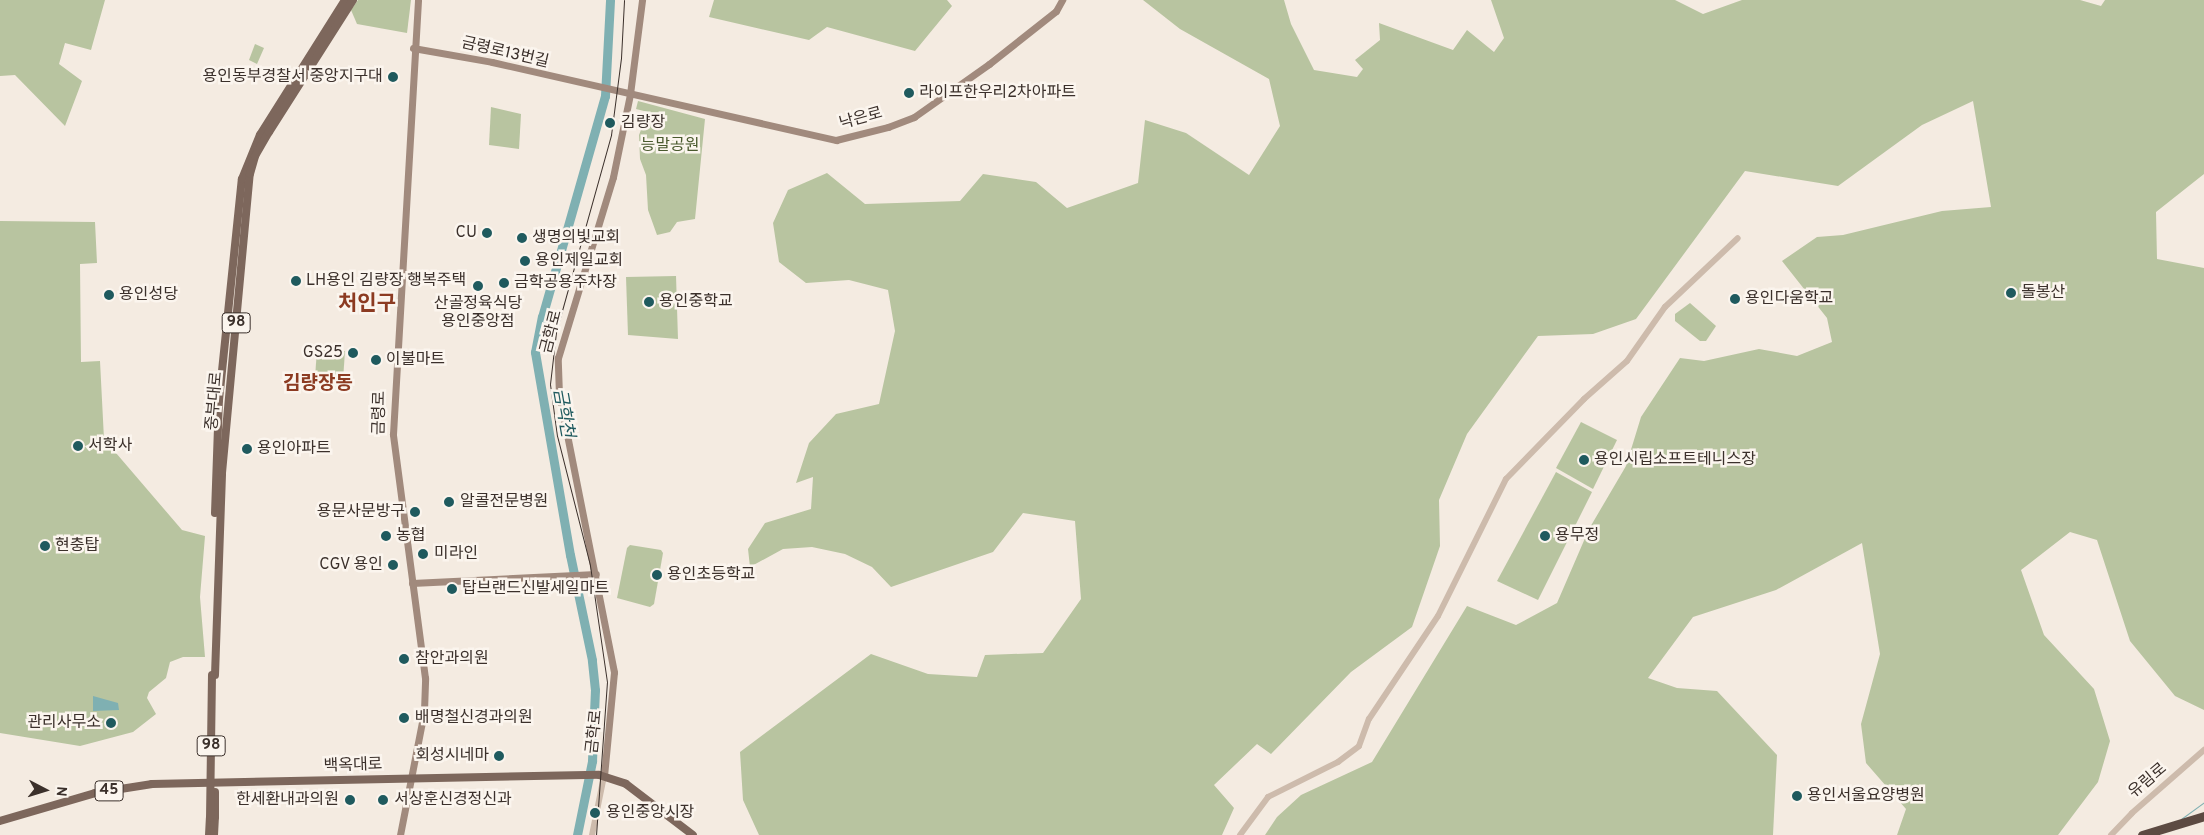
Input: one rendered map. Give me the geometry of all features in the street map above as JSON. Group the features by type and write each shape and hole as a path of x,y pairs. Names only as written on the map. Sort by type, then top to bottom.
{"highway":[{"path":"2142,835 2204,816"}],"main road":[{"name":"중부대로","path":"214,835 214,675 219,400 240,186 260,135 345,0"},
{"name":"중부대로","path":"214,675 222,473 250,174 256,156 269,132 353,0"},
{"name":"금령로","path":"400,835 424,711 425,678 393,434 413,48 418,0"},
{"name":"금학로","path":"601,776 614,672 559,395 558,358 613,177 630,94 642,0"},
{"name":"낙은로","path":"591,87 836,140 888,128 914,116 996,58 1056,11 1062,0"},
{"name":"금령로13번길","path":"413,48 492,62 591,87"},
{"path":"412,583 595,574"},
{"name":"백옥대로","path":"0,821 95,794 152,784 578,774 601,776 626,784 693,835"},
{"name":"중부대로","path":"209,835 213,818"}],"street":[{"path":"1240,835 1268,797 1287,785 1338,762 1359,746 1369,719 1438,616 1506,479 1584,399 1627,361 1665,307 1738,238"},
{"name":"유림로","path":"2111,835 2132,813 2204,750"},
{"name":"금학로","path":"592,835 601,776"}],"green space":[{"path":"0,0 105,0 91,50 65,43 59,64 82,81 65,126 15,75 0,76"},
{"path":"358,0 411,0 407,33 357,24 351,10"},
{"path":"714,0 947,0 952,6 915,51 827,27 809,40 709,17"},
{"path":"1143,0 1284,0 1291,24 1314,70 1357,77 1363,69 1355,60 1380,40 1379,23 1453,50 1467,30 1494,52 1504,38 1491,0 1675,0 1703,14 1742,0 2080,0 2101,6 2105,0 2204,0 2204,174 2156,212 2157,259 2204,268 2204,710 2175,696 2130,641 2097,540 2070,532 2021,570 2044,635 2094,689 2110,741 2098,782 2058,835 1897,835 1906,809 1866,763 1861,724 1880,654 1862,543 1776,590 1693,617 1648,678 1677,688 1717,691 1777,755 1773,835 1265,835 1277,817 1301,795 1372,762 1467,606 1516,625 1557,603 1589,529 1626,466 1641,417 1680,358 1704,361 1759,349 1797,356 1832,342 1827,318 1782,261 1817,237 1843,235 1942,211 1991,207 1973,101 1922,125 1838,186 1745,171 1636,319 1593,334 1538,336 1467,434 1439,500 1440,546 1412,627 1351,672 1271,754 1257,744 1214,785 1234,808 1222,835 759,835 743,800 740,752 871,654 928,674 977,677 985,655 1043,653 1081,599 1075,521 1023,513 993,552 891,587 872,567 845,554 812,547 783,549 750,567 748,549 765,523 811,509 813,477 796,483 809,443 836,414 879,404 895,331 888,290 849,280 806,283 779,262 773,223 788,190 827,173 865,204 960,201 983,174 1036,182 1067,208 1138,183 1145,120 1186,133 1249,175 1280,126 1269,79 1180,29"},
{"path":"255,44 264,48 257,64 249,60"},
{"name":"능말공원","path":"638,101 705,119 695,219 677,222 670,232 657,235 648,210 646,175 640,159 639,135 648,112 636,109"},
{"path":"491,107 521,114 519,149 489,145"},
{"path":"0,221 95,222 97,263 80,264 81,362 100,361 104,439 182,530 205,536 200,597 205,657 183,657 170,662 166,678 149,692 147,698 156,714 133,732 80,746 0,733"},
{"path":"676,276 678,339 628,335 626,277"},
{"path":"1690,303 1716,326 1706,341 1700,341 1675,321 1675,314"},
{"path":"317,349 345,351 343,380 315,378"},
{"name":"용인시립소프트테니스장","path":"1581,422 1617,440 1593,489 1556,468"},
{"name":"용무정","path":"1556,472 1592,492 1538,600 1497,581"},
{"path":"630,545 661,550 663,553 654,604 650,607 617,598 627,548"}],"water":[{"path":"93,696 118,703 119,710 93,711"}],"waterway":[{"name":"금학천","path":"577,835 592,761 595,690 592,660 570,555 535,352 542,317 605,96 610,0"},
{"path":"2181,819 2204,802"}],"tram line":[{"path":"596,835 607,682 590,565 557,436 550,384 556,332 611,135 621,58 624,0"}],"place":[{"name":"용인동부경찰서 중앙지구대","path":"393,77"},
{"name":"라이프한우리2차아파트","path":"909,93"},
{"name":"김량장","path":"610,123"},
{"name":"CU","path":"487,233"},
{"name":"생명의빛교회","path":"522,238"},
{"name":"용인제일교회","path":"525,261"},
{"name":"LH용인 김량장 행복주택","path":"296,281"},
{"name":"금학공용주차장","path":"504,283"},
{"name":"산골정육식당 용인중앙점","path":"478,286"},
{"name":"돌봉산","path":"2011,293"},
{"name":"용인성당","path":"109,295"},
{"name":"용인다움학교","path":"1735,299"},
{"name":"용인중학교","path":"649,302"},
{"name":"GS25","path":"353,353"},
{"name":"이불마트","path":"376,360"},
{"name":"서학사","path":"78,446"},
{"name":"용인아파트","path":"247,449"},
{"name":"용인시립소프트테니스장","path":"1584,460"},
{"name":"알콜전문병원","path":"449,502"},
{"name":"용문사문방구","path":"415,512"},
{"name":"농협","path":"386,536"},
{"name":"용무정","path":"1545,536"},
{"name":"현충탑","path":"45,546"},
{"name":"미라인","path":"423,554"},
{"name":"CGV 용인","path":"393,565"},
{"name":"용인초등학교","path":"657,575"},
{"name":"탑브랜드신발세일마트","path":"452,589"},
{"name":"참안과의원","path":"404,659"},
{"name":"배명철신경과의원","path":"404,718"},
{"name":"관리사무소","path":"111,723"},
{"name":"회성시네마","path":"499,756"},
{"name":"용인서울요양병원","path":"1797,796"},
{"name":"한세환내과의원","path":"350,800"},
{"name":"서상훈신경정신과","path":"383,800"},
{"name":"용인중앙시장","path":"595,813"}],"district":[{"name":"처인구","path":"367,305"},
{"name":"김량장동","path":"318,385"}]}
